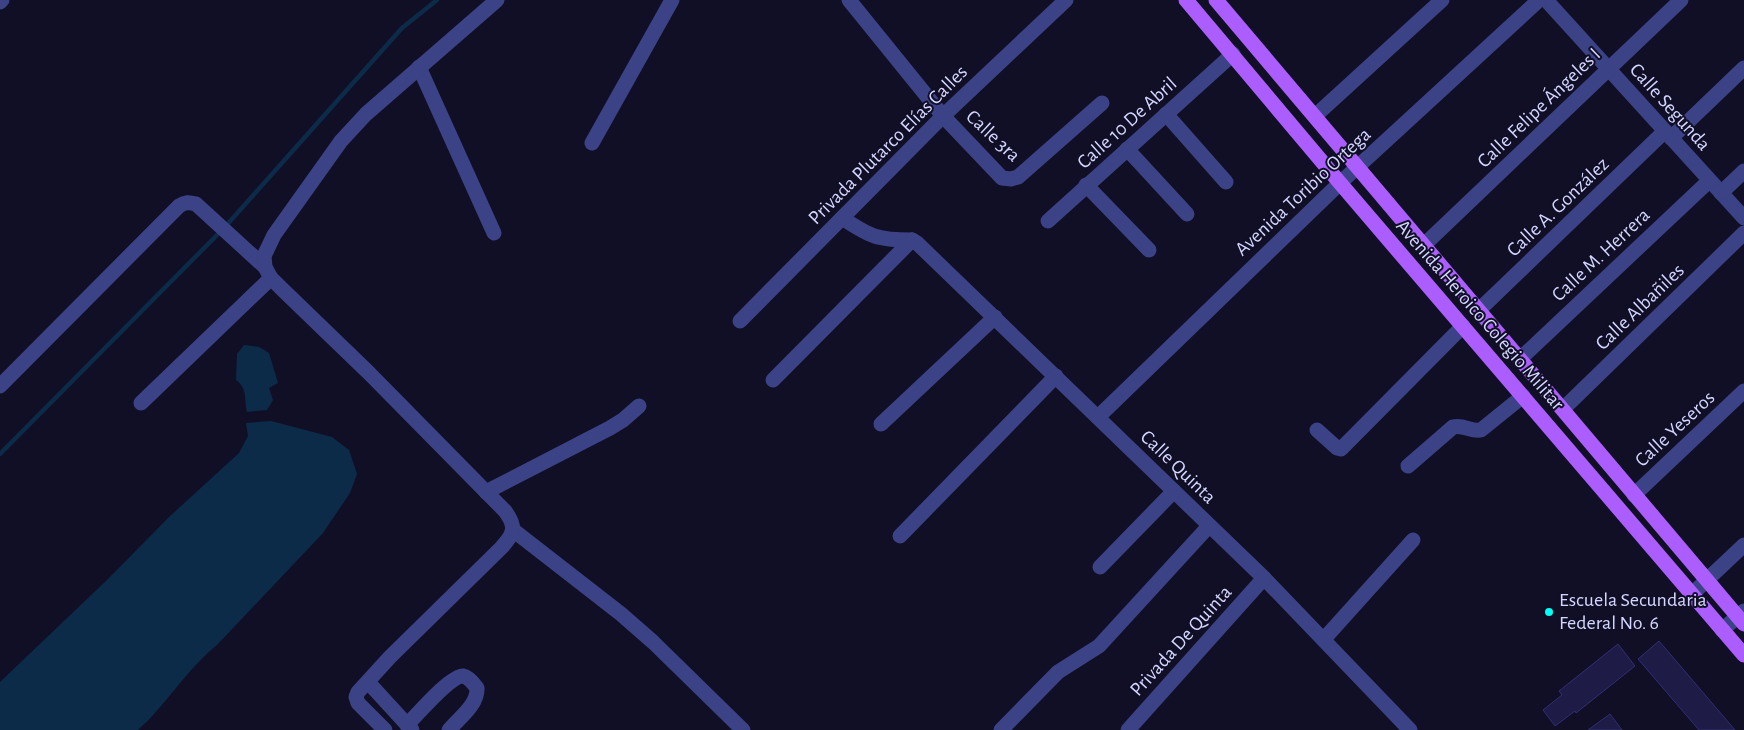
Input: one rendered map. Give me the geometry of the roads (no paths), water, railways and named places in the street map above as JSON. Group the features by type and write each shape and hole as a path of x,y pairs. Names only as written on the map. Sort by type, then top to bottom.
{"main road":[{"name":"Avenida Heroico Colegio Militar","path":"1186,0 1744,655"},
{"name":"Avenida Heroico Colegio Militar","path":"1216,0 1706,580 1742,617"}],"street":[{"path":"268,272 264,256 274,235 340,141 366,114 496,0"},
{"path":"592,143 672,0"},
{"name":"Calle 3ra","path":"849,0 943,116 1002,178 1011,180 1018,177 1102,103"},
{"name":"Privada Plutarco Elías Calles","path":"740,321 943,116 1066,0"},
{"path":"1315,116 1442,0"},
{"name":"Avenida Toribio Ortega","path":"1098,417 1340,183 1540,0"},
{"name":"Calle Segunda","path":"1546,0 1744,218"},
{"name":"Calle Felipe Ángeles I","path":"1424,245 1681,0"},
{"name":"Calle 10 De Abril","path":"1048,221 1233,54"},
{"path":"419,67 494,233"},
{"name":"Calle A. González","path":"1478,311 1668,135 1744,68"},
{"path":"1166,114 1226,182"},
{"path":"1127,149 1186,214"},
{"path":"1721,193 1744,171"},
{"name":"Calle M. Herrera","path":"1520,359 1710,181"},
{"path":"1086,186 1149,250"},
{"path":"0,386 118,265 179,206 189,202 196,204 268,272 369,373 510,517 513,524 510,537 501,548 390,657 356,697 358,703 385,730"},
{"path":"842,218 864,232 879,238 912,240"},
{"name":"Calle Albañiles","path":"1563,409 1744,233"},
{"path":"773,380 912,240"},
{"name":"Calle Quinta","path":"912,240 995,317 1264,578 1410,730"},
{"path":"141,403 268,272"},
{"path":"881,424 995,317"},
{"path":"1317,430 1337,448 1341,449 1463,326"},
{"path":"900,536 1056,376"},
{"name":"Calle Yeseros","path":"1634,495 1744,391"},
{"path":"1408,466 1453,427 1461,426 1478,431 1481,430 1524,396"},
{"path":"486,492 610,428 639,406"},
{"path":"1100,567 1174,491"},
{"path":"1000,730 1058,672 1099,646 1209,526"},
{"path":"513,530 634,625 683,670 743,730"},
{"path":"1324,639 1413,540"},
{"path":"1692,594 1744,545"},
{"name":"Privada De Quinta","path":"1128,730 1264,578"},
{"path":"1722,630 1742,617"},
{"path":"368,682 410,727 451,681 460,676 466,677 477,688 477,696 449,730"}],"water":[{"path":"244,345 259,347 269,353 278,383 269,388 273,400 267,410 247,412 244,391 236,380 237,354"},
{"path":"271,421 332,437 349,450 357,474 350,493 323,533 196,665 138,730 0,730 0,682 108,579 169,517 239,453 248,436 246,423"}],"waterway":[{"path":"0,454 224,228 402,28 437,0"}],"place":[{"name":"Escuela Secundaria Federal No. 6","path":"1549,612"}]}
